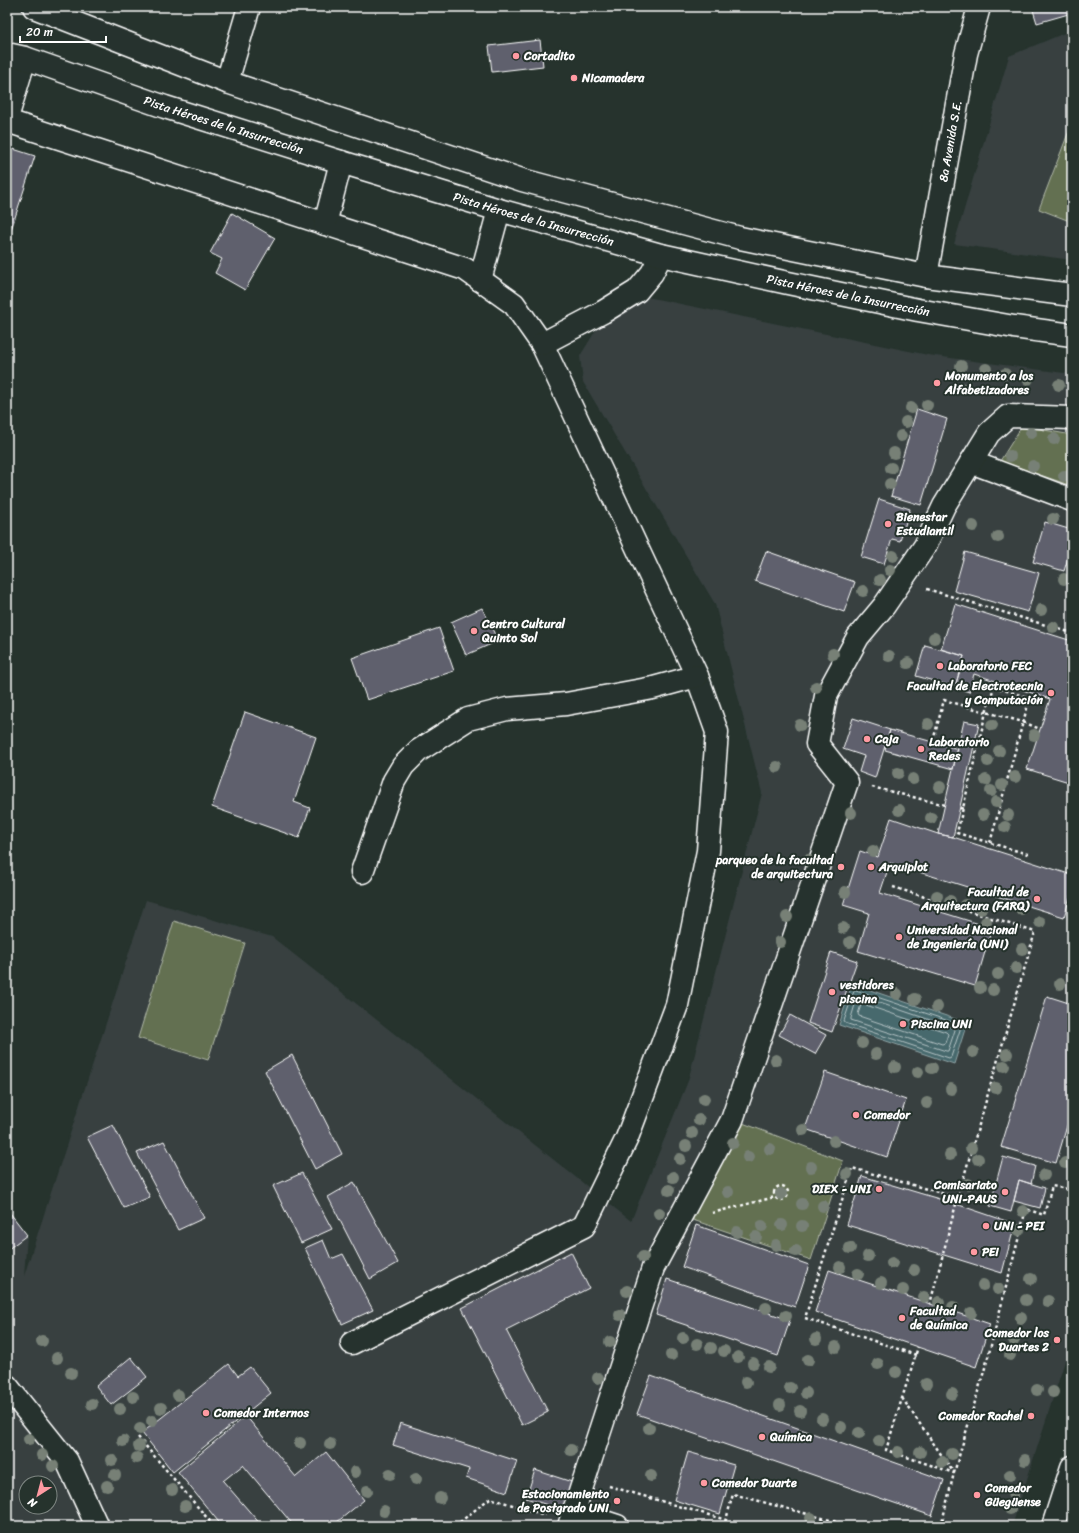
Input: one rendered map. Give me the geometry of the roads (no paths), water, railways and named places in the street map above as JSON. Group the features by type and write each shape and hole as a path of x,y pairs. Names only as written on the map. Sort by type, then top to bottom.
{"main road":[{"path":"226,82 249,7"},
{"name":"8a Avenida S.E.","path":"926,276 966,54 979,7"},
{"path":"39,8 226,82 522,180 740,238 926,276 1072,295"},
{"path":"16,56 7,119 465,269 514,304 542,344 697,676 717,732 708,851 674,1012 627,1138 584,1226 352,1343"},
{"name":"Pista Héroes de la Insurrección","path":"16,56 165,107 341,162 499,210 660,255 918,310 1014,327 1072,335"},
{"path":"325,224 341,162"},
{"path":"480,280 499,210"},
{"path":"542,344 603,312 637,292 652,273 660,255"},
{"path":"616,1526 571,1520 654,1268 732,1120 847,782 816,744 826,696 858,637 884,606 925,546 944,506 989,433 1008,416 1072,418"},
{"path":"970,462 1072,500"},
{"path":"362,872 394,781 403,766 418,751 468,719 507,709 566,704 646,690 697,676"},
{"path":"7,1386 67,1461 97,1526"},
{"path":"1054,1526 1072,1467"}],"water":[{"name":"Piscina UNI","path":"852,984 967,1023 954,1064 839,1025"}],"place":[{"name":"Cortadito","path":"516,56"},
{"name":"Nicamadera","path":"574,78"},
{"name":"Monumento a los Alfabetizadores","path":"937,383"},
{"name":"Bienestar Estudiantil","path":"888,524"},
{"name":"Centro Cultural Quinto Sol","path":"474,631"},
{"name":"Laboratorio FEC","path":"940,666"},
{"name":"Facultad de Electrotecnia y Computación","path":"1051,693"},
{"name":"Caja","path":"867,739"},
{"name":"Laboratorio Redes","path":"921,749"},
{"name":"parqueo de la facultad de arquitectura","path":"841,867"},
{"name":"Arquiplot","path":"871,867"},
{"name":"Facultad de Arquitectura (FARQ)","path":"1037,899"},
{"name":"Universidad Nacional de Ingeniería (UNI)","path":"899,937"},
{"name":"vestidores piscina","path":"832,992"},
{"name":"Piscina UNI","path":"903,1024"},
{"name":"Comedor","path":"856,1115"},
{"name":"DIEX - UNI","path":"879,1189"},
{"name":"Comisariato UNI-PAUS","path":"1005,1192"},
{"name":"UNI - PEI","path":"986,1226"},
{"name":"PEI","path":"974,1252"},
{"name":"Facultad de Química","path":"902,1318"},
{"name":"Comedor los Duartes 2","path":"1057,1340"},
{"name":"Comedor Internos","path":"206,1413"},
{"name":"Comedor Rachel","path":"1031,1416"},
{"name":"Química","path":"762,1437"},
{"name":"Comedor Duarte","path":"704,1483"},
{"name":"Comedor Güegüense","path":"977,1495"},
{"name":"Estacionamiento de Postgrado UNI","path":"617,1501"}]}
